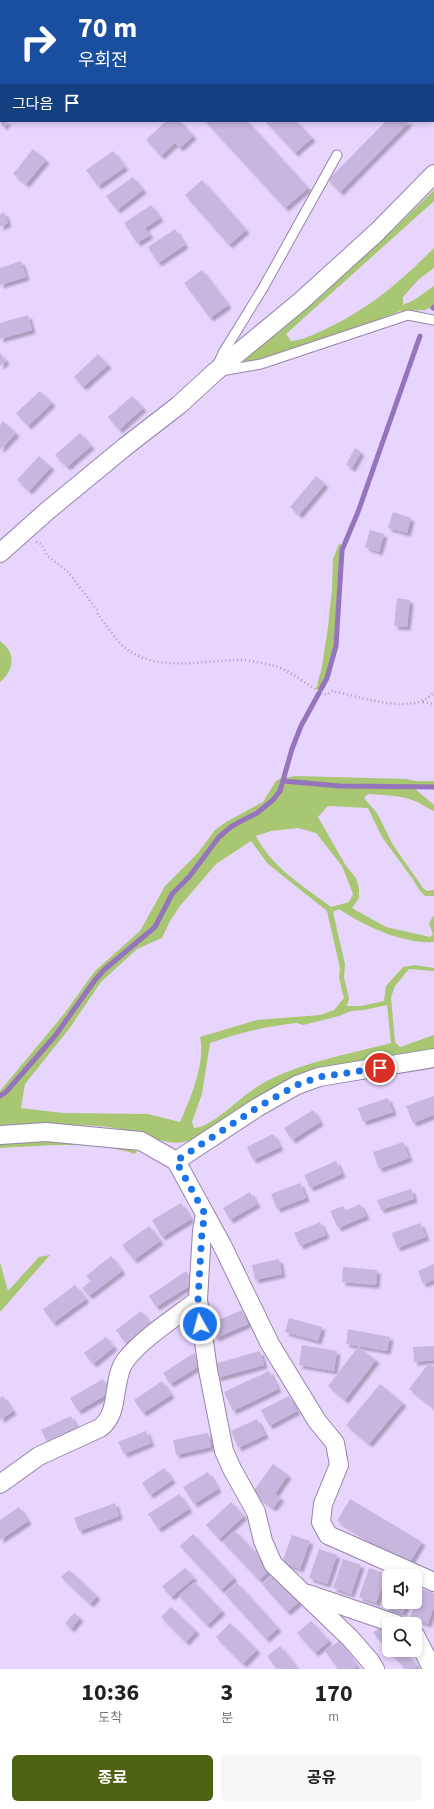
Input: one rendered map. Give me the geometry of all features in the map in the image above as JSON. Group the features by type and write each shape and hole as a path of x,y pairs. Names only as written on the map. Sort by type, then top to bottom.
{"street":[{"path":"0,553 22,532 126,446 179,405 215,372 307,296 377,232 434,174"},
{"path":"176,1161 263,1104 297,1085 319,1077 433,1060"},
{"path":"0,1135 46,1132 141,1141 176,1161 205,1214 270,1344 317,1422 335,1443 339,1465 323,1504 321,1522 328,1535 434,1582"},
{"path":"205,1214 202,1231 198,1300 208,1370 224,1451 232,1469 256,1512 263,1541 273,1564 351,1639 375,1669"},
{"path":"0,1484 39,1456 106,1424 111,1412 124,1363 133,1351 198,1300"},
{"path":"303,1592 382,1619"},
{"path":"422,1649 434,1669"}],"lane":[{"path":"337,155 271,275 223,353 215,372 236,370 261,364 334,341 408,315 434,320"}],"path":[{"path":"22,532 41,544 47,555 69,573 97,610 98,615 125,648 147,659 156,662 169,663 237,660 272,666 288,671 302,679 316,690 327,695 332,691 400,705 412,705 422,702 430,698 434,692"},
{"path":"422,702 434,704"}],"green space":[{"path":"434,190 434,201 286,334 291,341 300,339 342,321 384,293 434,248 434,268 419,279 403,297 403,305 414,300 434,286 434,306 425,310 400,311 327,340 252,361 236,362 261,346 325,293"},
{"path":"339,544 343,545 336,610 335,646 326,678 320,691 316,689 322,667 328,627 332,589 333,559"},
{"path":"0,641 9,650 12,661 9,672 0,682"},
{"path":"295,776 434,781 434,786 340,785 285,779"},
{"path":"283,777 279,790 267,804 231,825 218,836 188,877 172,893 154,926 105,968 54,1035 0,1095 0,1091 64,1014 95,971 140,931 165,886 197,854 215,830 226,822 263,802 276,781"},
{"path":"284,782 340,788 414,788 434,805 434,811 415,801 401,797 368,794 364,798 377,813 393,845 423,888 427,891 434,890 434,896 425,896 420,891 382,837 368,808 328,806 318,817 346,866 356,878 359,889 359,898 352,908 386,927 430,937 433,934 429,923 434,915 434,942 422,942 384,933 360,922 339,909 333,912 345,964 344,978 349,998 347,1006 361,1006 384,1001 386,986 403,967 415,965 434,968 434,971 409,969 395,986 391,997 395,1042 400,1047 434,1035 434,1053 336,1068 194,1139 185,1142 177,1143 161,1141 129,1131 97,1126 65,1125 0,1127 0,1098 7,1093 56,1037 96,981 106,970 156,927 173,894 190,878 220,837 233,827 269,806 281,791","holes":["298,828 316,833 342,866 353,894 349,902 331,907 289,876 271,858 256,836 271,831","251,841 268,864 327,911 340,968 339,978 344,998 334,1010 320,1015 257,1020 200,1037 201,1058 199,1069 196,1081 180,1122 148,1114 63,1113 21,1108 25,1084 69,1029 101,982 137,949 162,938 170,921 180,906 216,864","387,1005 391,1043 291,1070 260,1085 210,1122 194,1128 192,1122 202,1094 210,1043 264,1028 297,1023 303,1025 339,1016 351,1011"]},
{"path":"44,1140 131,1148 137,1151 135,1154 85,1145 0,1148 0,1142"},
{"path":"50,1255 0,1312 0,1262 8,1291 39,1257"}],"building":[{"path":"0,122 7,122 3,127"},
{"path":"165,122 181,122 193,136 180,148 175,143 161,156 146,140"},
{"path":"206,122 248,122 308,188 285,208"},
{"path":"266,122 297,122 312,138 295,153"},
{"path":"385,122 409,122 340,192 328,180"},
{"path":"33,149 46,160 26,184 13,174"},
{"path":"113,151 125,167 98,186 86,170"},
{"path":"133,177 143,190 117,210 106,196"},
{"path":"202,180 246,230 229,245 185,195"},
{"path":"151,205 160,218 145,228 150,235 137,243 124,223"},
{"path":"4,212 8,223 0,227 0,214"},
{"path":"175,229 185,245 158,263 148,247"},
{"path":"21,261 26,277 0,285 0,268"},
{"path":"202,270 228,305 210,318 184,283"},
{"path":"28,315 32,330 0,339 0,323"},
{"path":"0,353 6,361 0,366"},
{"path":"98,354 108,365 83,387 74,377"},
{"path":"40,391 52,403 28,426 16,413"},
{"path":"132,396 143,408 119,430 108,417"},
{"path":"3,421 16,433 0,450 0,425"},
{"path":"80,433 91,446 67,467 55,455"},
{"path":"355,448 361,452 352,468 346,465"},
{"path":"39,456 51,467 29,491 17,480"},
{"path":"316,476 325,484 299,515 290,507"},
{"path":"393,512 411,518 407,533 388,528"},
{"path":"370,530 384,534 379,552 365,547"},
{"path":"397,598 410,600 407,627 394,626"},
{"path":"434,1096 434,1115 413,1123 406,1106"},
{"path":"388,1098 393,1112 363,1122 358,1108"},
{"path":"313,1110 320,1122 292,1140 284,1128"},
{"path":"273,1134 280,1147 253,1160 247,1147"},
{"path":"403,1142 409,1158 379,1169 373,1152"},
{"path":"336,1161 342,1174 310,1188 304,1175"},
{"path":"300,1183 306,1198 277,1209 271,1194"},
{"path":"411,1189 414,1199 381,1210 377,1200"},
{"path":"250,1192 257,1204 230,1220 223,1208"},
{"path":"181,1203 191,1219 162,1237 152,1220"},
{"path":"360,1204 366,1216 338,1228 330,1211 343,1206 345,1211"},
{"path":"320,1222 326,1235 300,1246 294,1233"},
{"path":"420,1223 426,1237 397,1248 392,1233"},
{"path":"149,1226 160,1241 134,1260 122,1245"},
{"path":"111,1256 122,1271 89,1296 82,1288 91,1281 86,1276"},
{"path":"279,1259 282,1274 255,1280 252,1265"},
{"path":"434,1264 434,1280 423,1284 418,1271"},
{"path":"343,1267 377,1270 376,1285 342,1282"},
{"path":"186,1271 194,1283 156,1307 149,1296"},
{"path":"75,1285 86,1299 53,1323 43,1309"},
{"path":"242,1310 248,1324 216,1338 209,1324"},
{"path":"141,1311 151,1324 125,1343 116,1330"},
{"path":"289,1318 322,1327 318,1341 285,1332"},
{"path":"348,1329 390,1337 387,1351 346,1344"},
{"path":"106,1337 114,1347 93,1364 84,1353"},
{"path":"302,1345 337,1351 334,1371 299,1365"},
{"path":"434,1346 434,1360 414,1362 413,1347"},
{"path":"358,1347 376,1360 345,1400 328,1386"},
{"path":"260,1351 264,1365 217,1378 214,1364"},
{"path":"194,1353 201,1365 170,1384 163,1373"},
{"path":"429,1363 434,1367 434,1408 409,1389"},
{"path":"269,1371 278,1389 233,1411 224,1392"},
{"path":"103,1379 111,1392 78,1411 70,1398"},
{"path":"162,1381 171,1395 143,1413 134,1400"},
{"path":"380,1384 403,1403 369,1444 346,1425"},
{"path":"3,1396 13,1411 0,1420 0,1398"},
{"path":"289,1396 297,1411 269,1426 261,1410"},
{"path":"71,1416 78,1430 48,1444 41,1430"},
{"path":"257,1419 265,1435 238,1448 231,1431"},
{"path":"146,1431 151,1443 124,1454 118,1442"},
{"path":"208,1433 211,1447 176,1455 173,1440"},
{"path":"273,1464 288,1475 275,1494 281,1498 273,1508 252,1493"},
{"path":"164,1468 172,1480 150,1495 142,1483"},
{"path":"208,1472 218,1489 194,1504 183,1487"},
{"path":"179,1494 189,1509 158,1529 148,1514"},
{"path":"350,1499 422,1542 409,1564 337,1521"},
{"path":"231,1502 244,1516 219,1539 206,1525"},
{"path":"115,1503 119,1516 79,1531 74,1518"},
{"path":"19,1507 28,1521 0,1540 0,1520"},
{"path":"235,1531 271,1569 259,1580 223,1542"},
{"path":"193,1534 234,1578 221,1590 180,1546"},
{"path":"292,1535 310,1541 300,1569 282,1563"},
{"path":"319,1549 337,1555 327,1584 309,1578"},
{"path":"343,1559 361,1565 351,1594 333,1588"},
{"path":"185,1568 194,1578 171,1597 162,1586"},
{"path":"369,1568 382,1572 382,1587 376,1603 359,1597"},
{"path":"69,1570 97,1596 90,1604 61,1577"},
{"path":"275,1574 299,1602 287,1612 262,1584"},
{"path":"194,1582 222,1611 207,1625 179,1596"},
{"path":"237,1583 278,1628 266,1639 225,1594"},
{"path":"422,1589 434,1593 434,1606 428,1624 422,1622 422,1617 410,1617 413,1609 422,1609"},
{"path":"171,1607 196,1631 186,1642 161,1617"},
{"path":"391,1609 404,1609 403,1613"},
{"path":"74,1613 80,1618 71,1629 65,1623"},
{"path":"311,1621 329,1641 315,1653 297,1633"},
{"path":"230,1623 257,1650 243,1664 216,1637"},
{"path":"381,1626 382,1627 382,1643 373,1633"},
{"path":"339,1641 357,1666 353,1669 338,1669 325,1651"},
{"path":"280,1646 297,1668 296,1669 277,1669 267,1656"},
{"path":"394,1657 409,1657 417,1666 414,1669 405,1669"}],"waterway":[{"path":"321,689 327,678 336,646 342,550 358,512 420,336"},
{"path":"0,1096 6,1092 55,1036 95,980 105,969 155,927 172,894 189,877 219,837 232,826 257,813 273,800 280,791 292,749 301,726 319,693"},
{"path":"283,781 340,786 434,787"}],"route":[{"path":"200,1324 198,1300 202,1231 205,1214 176,1161 258,1107 297,1085 319,1077 380,1068"}]}
